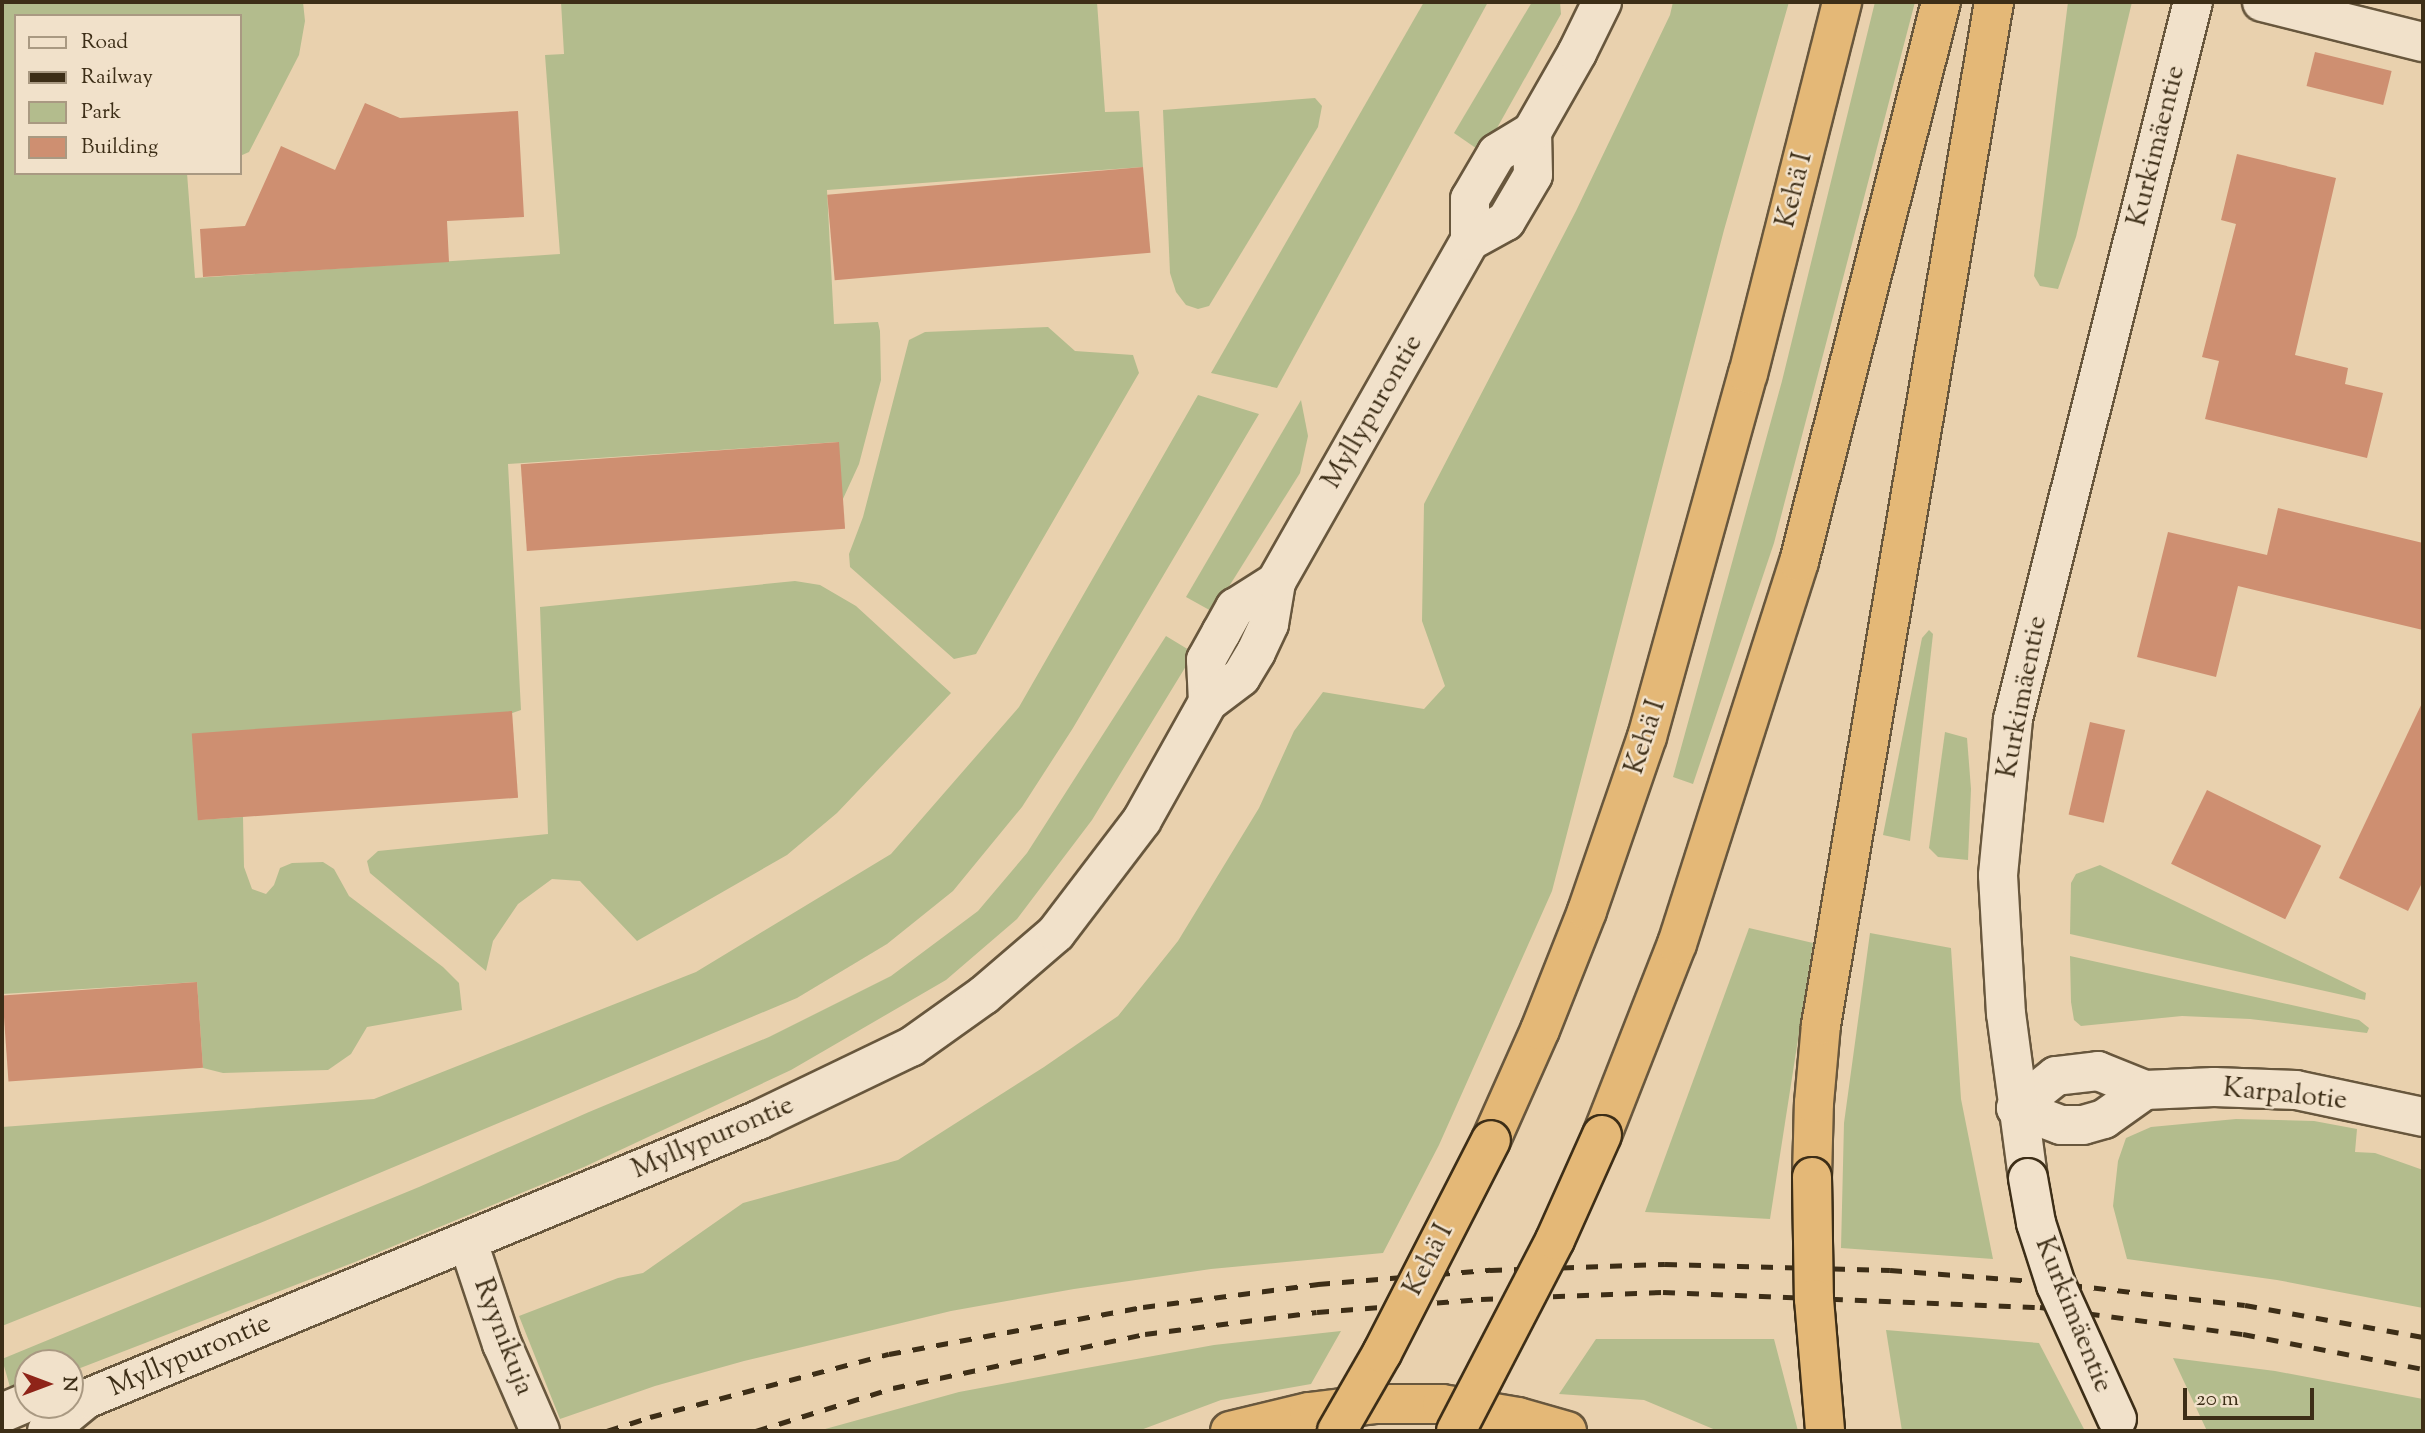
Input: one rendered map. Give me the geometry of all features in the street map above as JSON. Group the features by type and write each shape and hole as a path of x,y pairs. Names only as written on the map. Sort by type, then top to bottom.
{"highway":[{"name":"Kehä I","path":"1337,1431 1382,1353 1491,1140 1540,1030 1587,911 1647,737 1748,374 1842,2"},
{"path":"1456,1431 1555,1240 1602,1135 1677,944 1798,562 1941,2"},
{"path":"1825,1431 1814,1299 1812,1177 1821,1026 1994,2"},
{"path":"1230,1431 1309,1412 1375,1404 1442,1404 1518,1417 1567,1431"}],"street":[{"name":"Myllypurontie","path":"84,1397 760,1121 911,1047 984,995 1056,933 1142,820 1208,702 1206,660 1235,608 1276,582 1470,241 1506,221 1532,175 1532,132 1577,53 1602,2"},
{"name":"Kurkimäentie","path":"2121,1425 2056,1285 2036,1223 2016,1108 2006,1014 1998,875 2013,719 2193,2"},
{"path":"2262,2 2423,42"},
{"name":"Karpalotie","path":"2016,1108 2056,1076 2098,1071 2145,1090 2214,1087 2296,1090 2423,1117"},
{"path":"2016,1108 2061,1125 2083,1125 2104,1119 2145,1090"},
{"name":"Ryynikuja","path":"468,1242 494,1322 540,1431"}],"green space":[{"path":"2,2 303,2 305,21 299,55 249,152 242,155 242,14 14,14 14,175 187,175 195,278 560,254 545,55 564,54 561,2 1097,2 1105,112 1139,111 1143,167 827,190 834,324 878,322 880,331 881,380 859,464 842,501 838,442 508,464 521,710 198,820 243,817 244,867 252,889 266,894 274,885 280,868 292,863 323,862 334,869 349,896 443,967 459,983 462,1010 367,1027 351,1054 328,1070 223,1073 203,1068 197,982 2,994"},
{"path":"1424,2 1488,2 1277,388 1211,373"},
{"path":"1532,2 1560,2 1561,14 1483,153 1454,133"},
{"path":"1673,2 1789,2 1724,230 1552,891 1439,1145 1383,1253 1211,1269 1074,1289 951,1311 744,1361 655,1386 560,1419 519,1316 618,1278 643,1273 743,1203 898,1160 1044,1067 1118,1016 1178,941 1259,808 1294,731 1323,692 1424,709 1445,686 1422,621 1424,504 1576,211 1670,15"},
{"path":"1875,2 1915,2 1774,543 1693,784 1673,777 1782,381"},
{"path":"2068,2 2132,2 2076,237 2058,289 2040,286 2034,276"},
{"path":"1315,98 1322,106 1318,127 1209,306 1198,309 1186,305 1176,292 1170,273 1163,110"},
{"path":"1048,327 1075,351 1133,355 1139,373 976,654 954,659 850,567 849,554 863,517 909,340 925,332"},
{"path":"1198,395 1259,414 1073,728 1022,807 953,891 887,944 797,998 265,1221 2,1326 2,1127 374,1099 696,972 891,854 1019,707"},
{"path":"1301,400 1308,436 1300,473 1213,612 1186,597"},
{"path":"795,581 820,585 856,606 951,693 837,813 787,855 637,941 580,881 552,879 518,904 493,941 486,971 370,873 367,861 378,851 548,834 540,607"},
{"path":"1929,630 1933,634 1910,841 1883,835 1922,638"},
{"path":"1166,636 1194,653 1092,820 1017,919 946,980 791,1070 584,1167 355,1262 84,1367 84,1349 26,1349 419,1187 769,1037 891,976 978,911 1027,853"},
{"path":"1945,732 1967,738 1971,789 1968,860 1938,857 1929,848"},
{"path":"2100,865 2366,993 2365,1000 2070,934 2071,883 2076,874"},
{"path":"1749,928 1813,943 1770,1219 1645,1212"},
{"path":"1870,933 1951,948 1961,1099 1993,1259 1841,1248 1844,1123"},
{"path":"2070,956 2359,1020 2369,1028 2367,1033 2250,1019 2182,1016 2081,1026 2074,1020 2071,1002"},
{"path":"2236,1119 2314,1121 2357,1129 2355,1152 2375,1153 2423,1170 2423,1308 2277,1280 2127,1259 2113,1206 2118,1161 2126,1138 2151,1127"},
{"path":"1886,1330 2039,1343 2085,1431 1902,1431"},
{"path":"1341,1331 1311,1384 1221,1400 1138,1431 818,1431 959,1392 1214,1345"},
{"path":"1596,1339 1774,1339 1798,1431 1718,1431 1644,1400 1559,1394"},
{"path":"14,1354 12,1394 2,1359"},
{"path":"2173,1358 2275,1371 2423,1399 2423,1431 2207,1431"}],"building":[{"path":"2315,52 2392,71 2383,105 2307,86"},
{"path":"365,103 400,118 518,111 524,217 447,221 449,262 203,277 200,229 245,226 281,146 335,170"},
{"path":"2237,154 2336,178 2295,355 2348,368 2345,384 2383,393 2367,458 2205,419 2219,361 2202,357 2236,224 2221,220"},
{"path":"1143,167 1150,253 835,280 827,195"},
{"path":"839,442 845,529 527,551 521,464"},
{"path":"2278,508 2423,543 2423,630 2238,586 2216,677 2137,657 2168,532 2267,555"},
{"path":"2423,701 2423,881 2408,911 2339,878"},
{"path":"512,711 518,798 198,820 192,733"},
{"path":"2090,722 2125,730 2104,823 2069,815"},
{"path":"2207,790 2321,846 2285,919 2171,864"},
{"path":"197,982 203,1068 8,1081 2,996"}],"railway":[{"path":"607,1431 650,1417 889,1354 1143,1307 1318,1284 1490,1270 1665,1264 1890,1270 2046,1282 2245,1305 2423,1337"},
{"path":"756,1431 893,1388 1145,1334 1317,1312 1481,1299 1663,1292 2040,1307 2243,1334 2423,1369"}]}
